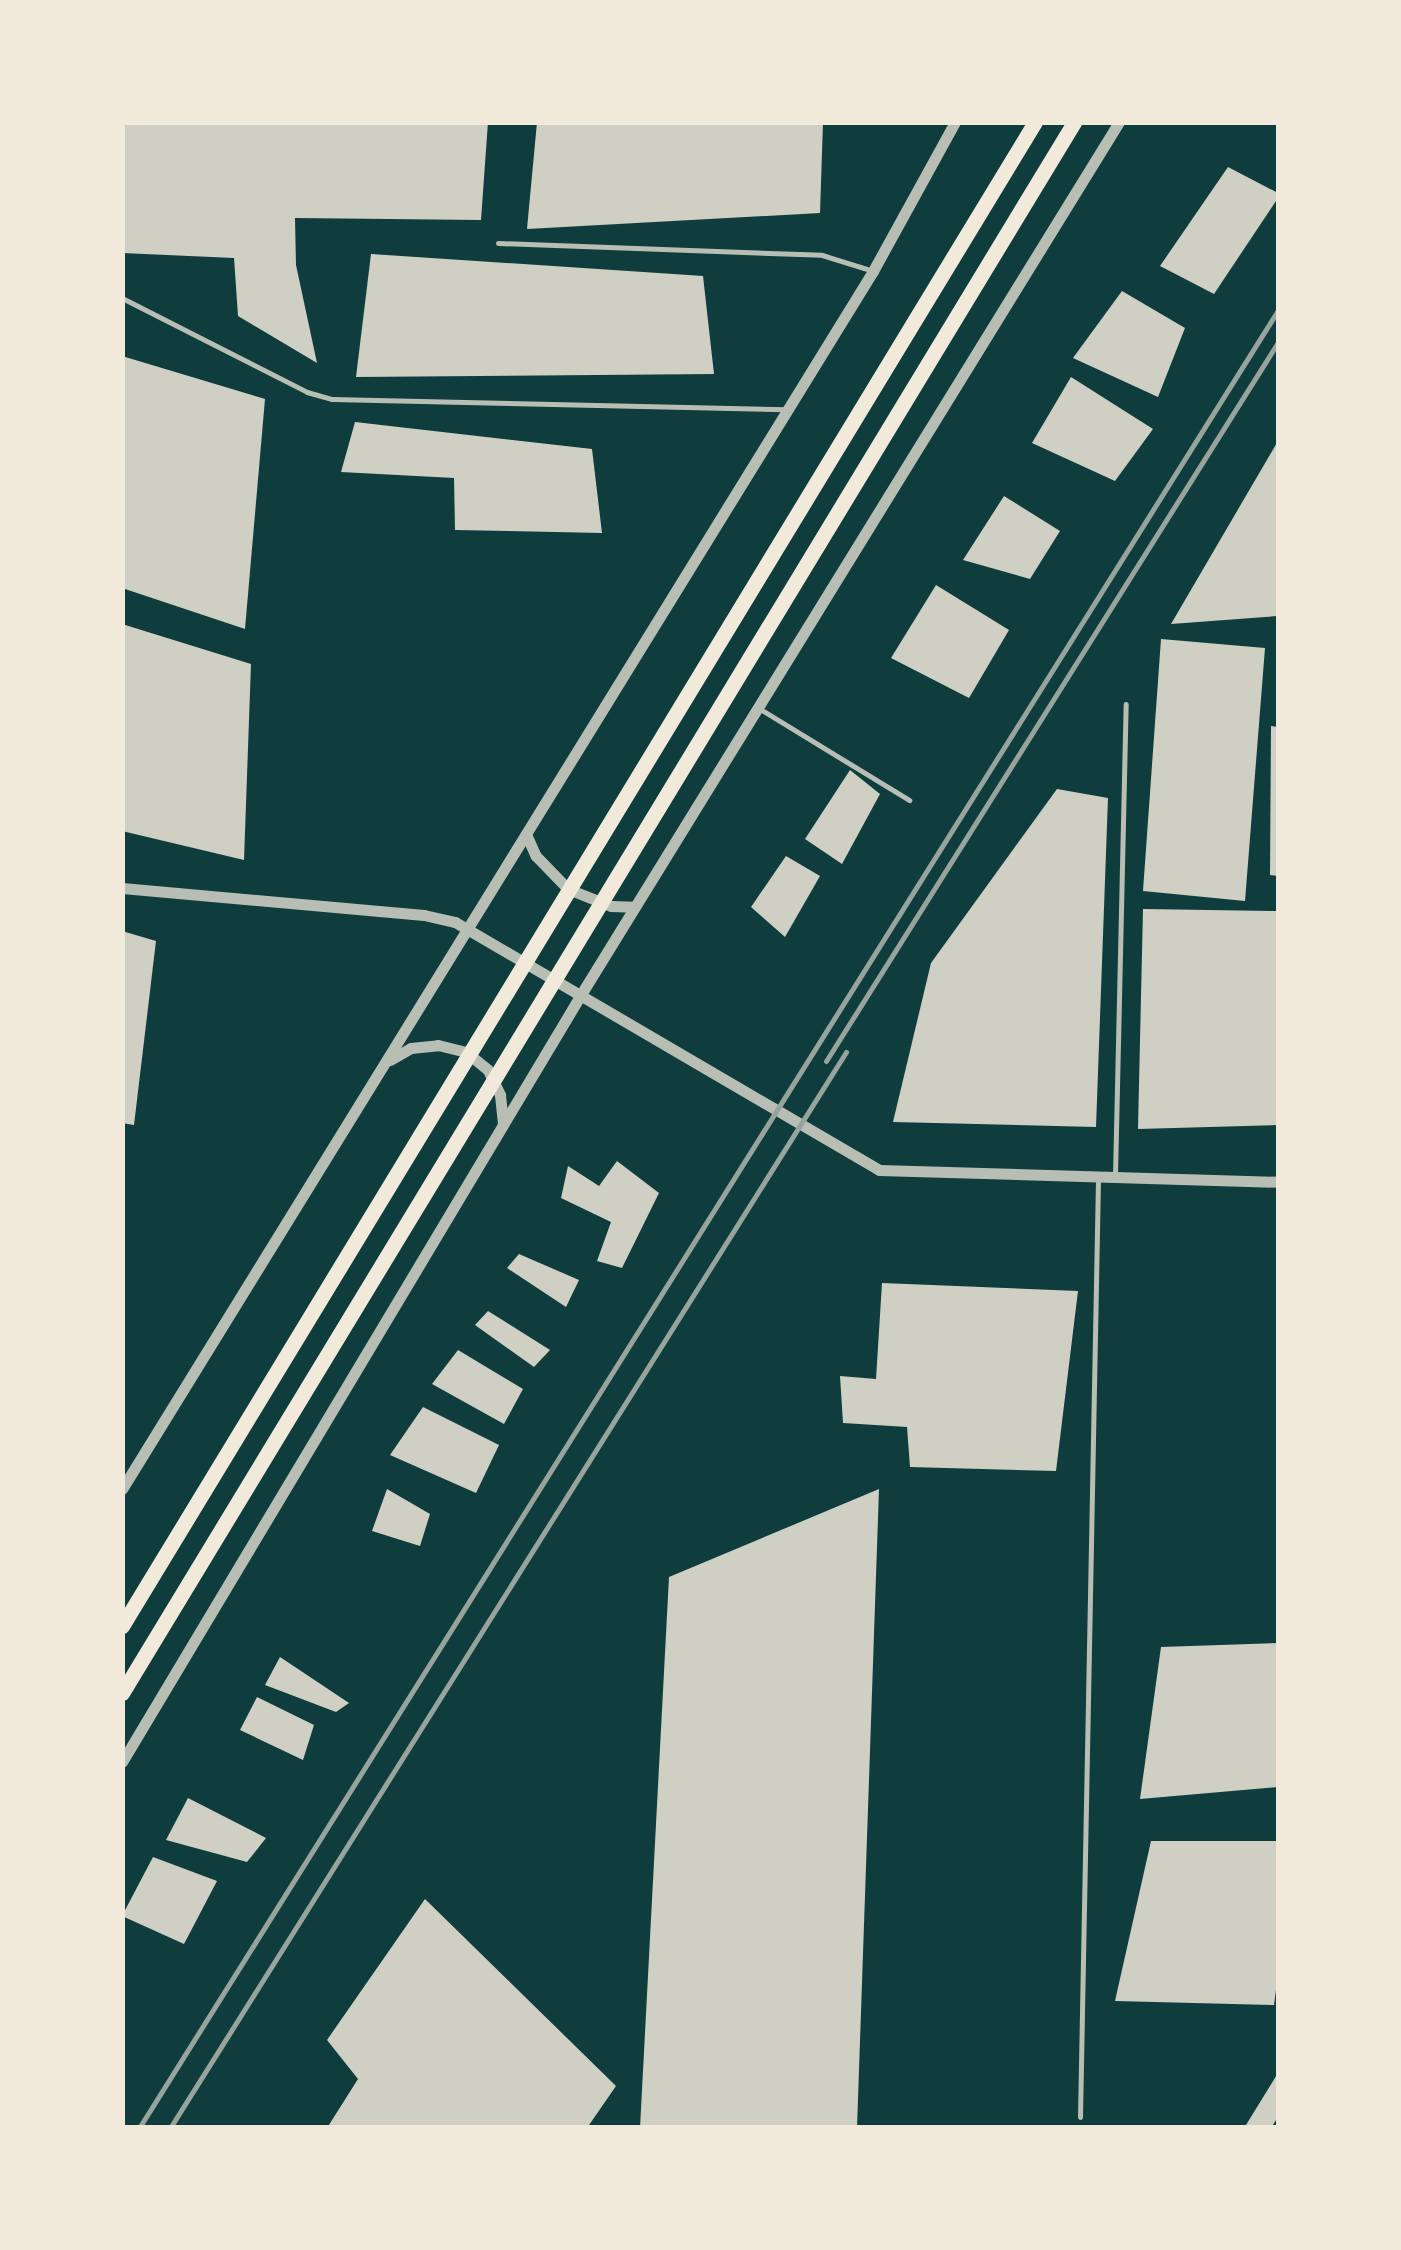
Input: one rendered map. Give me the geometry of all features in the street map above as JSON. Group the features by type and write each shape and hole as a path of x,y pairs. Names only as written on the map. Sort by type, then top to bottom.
{"highway":[{"path":"122,1626 1035,122"},
{"path":"122,1693 1074,122"}],"street":[{"path":"124,1481 873,271 955,122"},
{"path":"122,1762 634,907 1119,122"},
{"path":"526,834 536,856 568,889 588,900 634,907"},
{"path":"122,888 424,915 468,928 879,1170 1278,1182"},
{"path":"386,1062 410,1048 438,1045 466,1052 488,1070 500,1095 503,1124"}],"lane":[{"path":"498,243 822,255 873,271"},
{"path":"122,298 306,392 332,398 788,409"},
{"path":"1114,1178 1126,704"},
{"path":"757,708 910,800"},
{"path":"1080,2117 1098,1178"}],"building":[{"path":"122,122 488,122 481,220 295,218 296,265 317,363 238,316 234,258 122,253"},
{"path":"537,122 823,122 820,213 527,229"},
{"path":"1228,167 1278,193 1278,198 1214,294 1160,266"},
{"path":"371,254 703,276 714,374 356,377"},
{"path":"1122,291 1185,328 1158,397 1073,358"},
{"path":"122,356 265,399 245,629 122,588"},
{"path":"1071,377 1153,429 1115,481 1032,443"},
{"path":"355,422 592,449 602,533 455,530 454,478 341,472"},
{"path":"1278,441 1278,616 1171,624"},
{"path":"1004,496 1060,531 1030,579 963,560"},
{"path":"936,585 1009,630 969,698 891,658"},
{"path":"122,624 251,664 244,860 122,831"},
{"path":"1161,639 1265,648 1245,901 1143,891"},
{"path":"1271,726 1278,727 1278,876 1270,875"},
{"path":"850,770 880,794 842,864 805,839"},
{"path":"1057,789 1108,798 1096,1127 893,1122 931,963"},
{"path":"786,856 820,876 785,937 751,907"},
{"path":"1143,909 1278,911 1278,1125 1138,1129"},
{"path":"122,931 156,941 134,1125 122,1123"},
{"path":"617,1161 659,1193 622,1268 597,1261 611,1222 561,1198 568,1166 599,1186"},
{"path":"519,1254 579,1280 566,1307 507,1268"},
{"path":"882,1283 1078,1291 1056,1471 910,1467 907,1427 843,1423 840,1376 876,1379"},
{"path":"488,1311 550,1350 534,1367 475,1325"},
{"path":"458,1350 523,1389 504,1424 432,1384"},
{"path":"423,1407 499,1445 476,1493 390,1455"},
{"path":"387,1489 430,1514 420,1546 372,1531"},
{"path":"879,1489 857,2128 640,2128 669,1577"},
{"path":"1278,1643 1278,1787 1140,1799 1161,1647"},
{"path":"280,1657 349,1703 336,1712 265,1685"},
{"path":"257,1697 314,1725 303,1760 240,1730"},
{"path":"188,1798 266,1838 247,1862 166,1840"},
{"path":"1151,1841 1278,1841 1278,1975 1274,2005 1115,2001"},
{"path":"153,1857 217,1881 184,1944 122,1916"},
{"path":"425,1899 616,2086 587,2128 327,2128 358,2079 327,2040"},
{"path":"1278,2073 1278,2117 1271,2128 1249,2128 1246,2125"}],"railway":[{"path":"139,2128 1278,310"},
{"path":"826,1061 1278,342"},
{"path":"170,2128 846,1052"}]}
